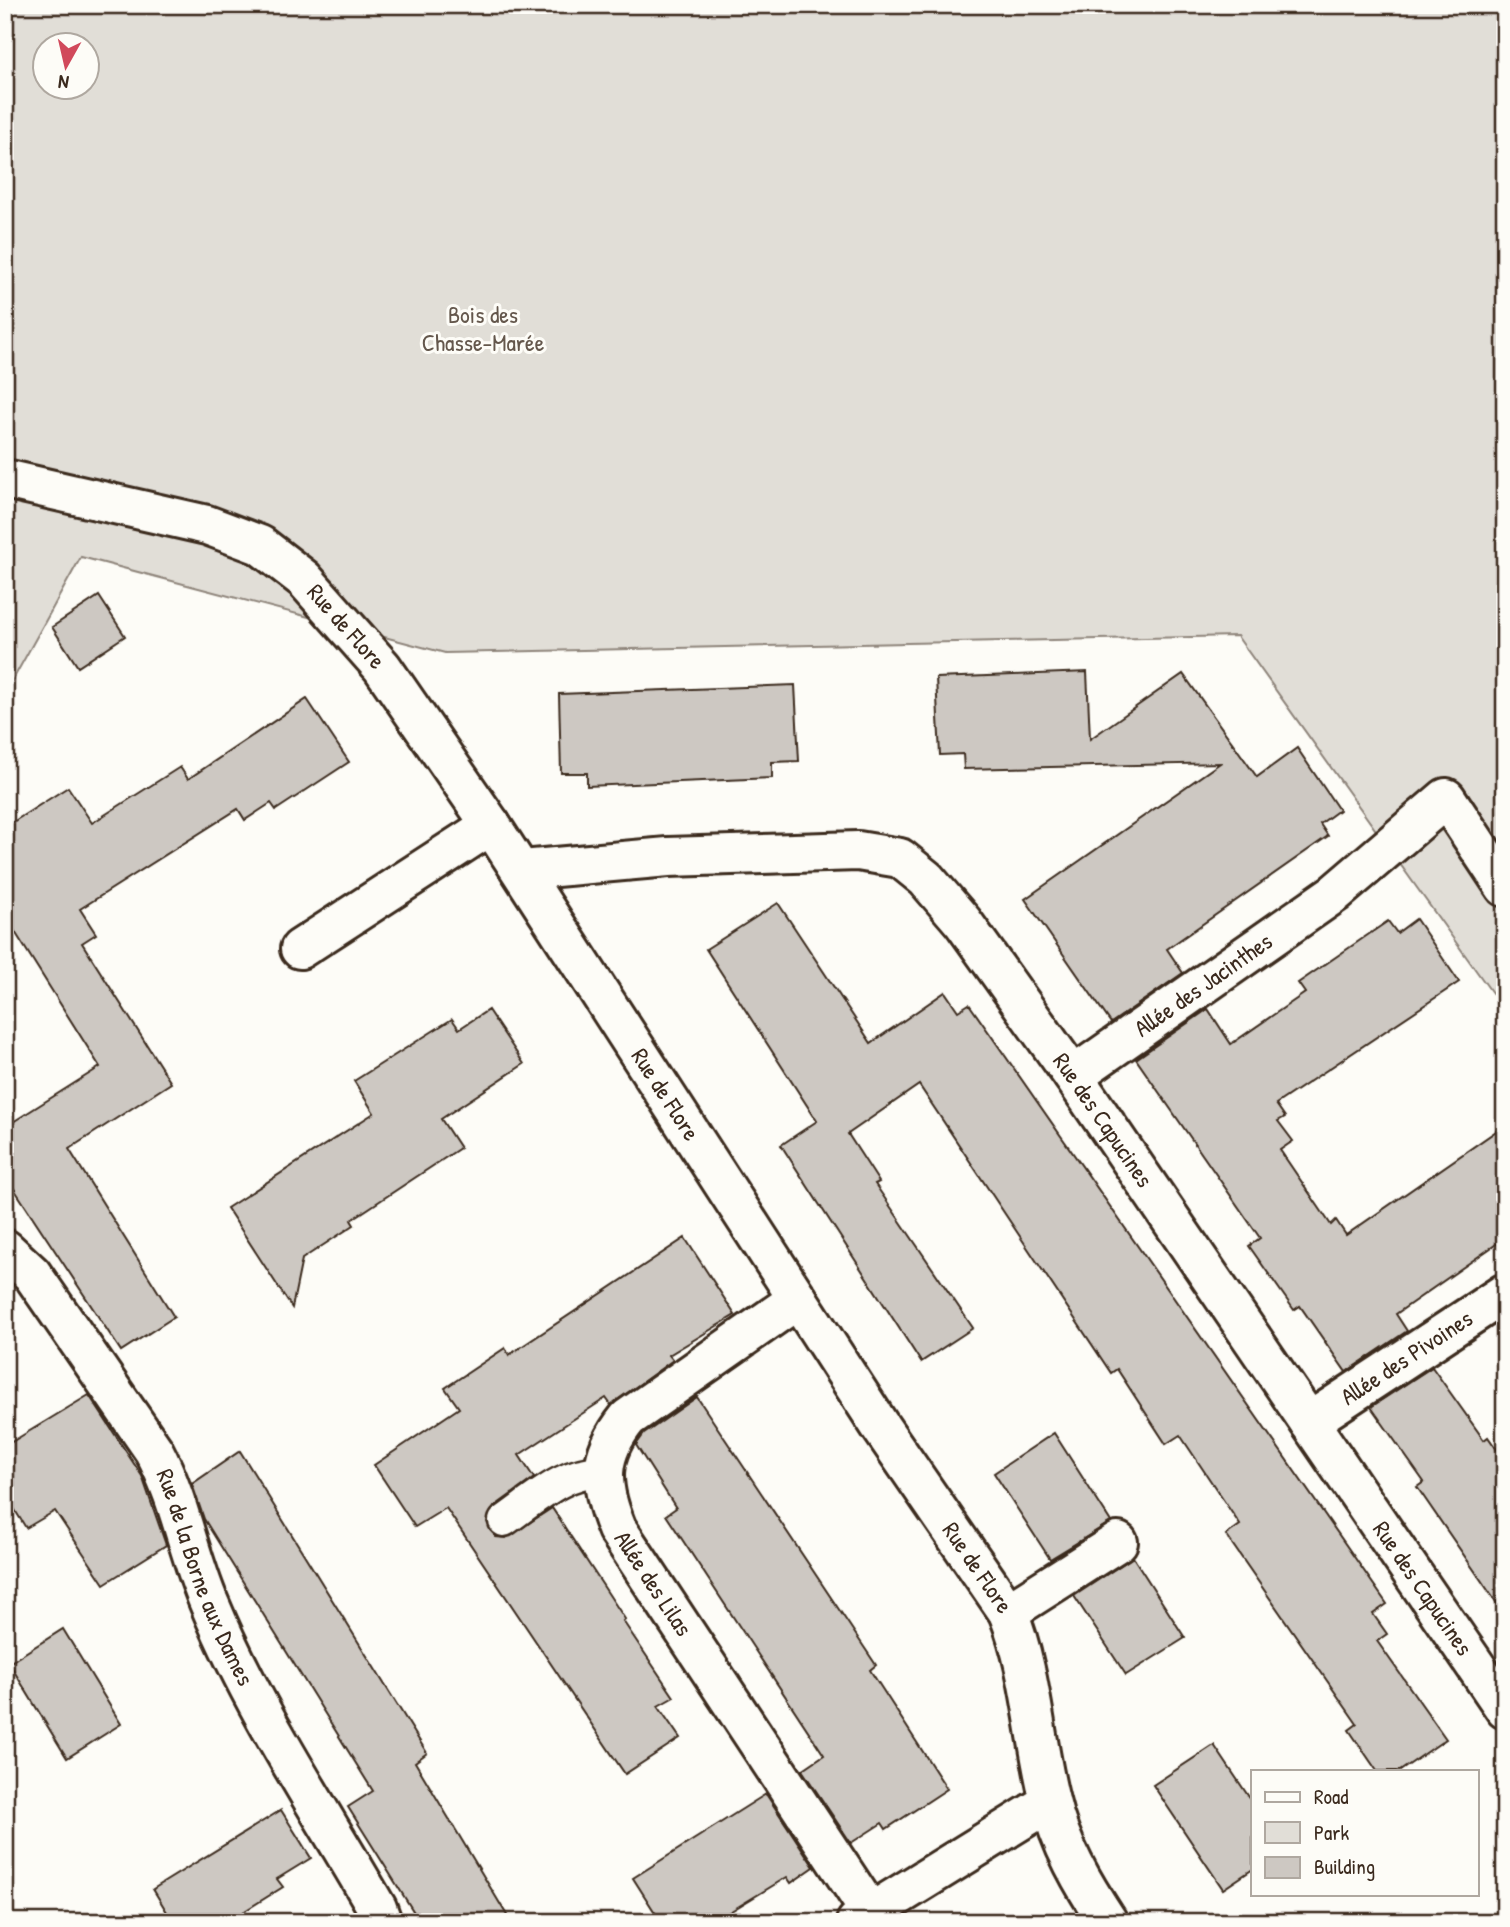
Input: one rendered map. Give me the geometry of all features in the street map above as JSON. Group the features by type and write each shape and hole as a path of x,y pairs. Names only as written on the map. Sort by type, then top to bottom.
{"street":[{"name":"Rue de Flore","path":"5,479 207,525 260,545 304,579 382,667 522,870 797,1299 1008,1612 1020,1642 1050,1802 1074,1867 1108,1922"},
{"name":"Allée des Jacinthes","path":"1073,1076 1335,893 1446,798 1505,887"},
{"path":"300,949 491,824"},
{"name":"Rue des Capucines","path":"522,870 668,857 858,851 900,858 926,879 964,922 1073,1076 1505,1710"},
{"name":"Rue de la Borne aux Dames","path":"5,1249 32,1274 154,1451 169,1479 209,1605 261,1707 377,1908 382,1922"},
{"name":"Allée des Pivoines","path":"1309,1422 1505,1293"},
{"name":"Allée des Lilas","path":"797,1299 628,1418 612,1438 603,1472 604,1496 617,1530 863,1917"},
{"path":"1008,1612 1118,1542"},
{"path":"863,1917 1050,1802"}],"lane":[{"path":"504,1521 568,1478 587,1470 603,1472"}],"green space":[{"name":"Bois des Chasse-Marée","path":"5,5 1505,5 1505,1011 1237,636 445,653 81,557 5,694"}],"building":[{"path":"99,596 125,636 78,667 52,627"},
{"path":"1087,672 1090,739 1183,674 1257,777 1297,748 1339,810 1320,824 1328,836 1167,949 1183,973 1111,1023 1025,899 1220,763 964,769 963,754 940,755 936,678"},
{"path":"795,685 799,761 772,762 772,778 587,786 587,773 561,773 559,694"},
{"path":"307,699 349,762 276,810 271,803 245,820 238,809 80,909 96,934 82,943 171,1083 69,1149 174,1317 121,1351 5,1175 5,1127 100,1067 5,916 5,827 68,787 92,823 180,767 188,779"},
{"path":"778,903 871,1043 945,992 958,1011 969,1004 1387,1604 1373,1614 1387,1634 1377,1641 1446,1739 1401,1770 1376,1770 1349,1730 1357,1724 1226,1535 1240,1525 1180,1435 1166,1444 1117,1369 1111,1373 919,1085 848,1134 879,1182 875,1184 973,1328 921,1362 781,1145 817,1121 706,949"},
{"path":"1416,919 1459,982 1276,1104 1285,1117 1278,1121 1293,1141 1280,1150 1331,1225 1336,1220 1346,1235 1505,1125 1505,1238 1396,1314 1407,1331 1346,1372 1300,1306 1294,1310 1249,1246 1260,1238 1136,1059 1208,1009 1231,1044 1305,993 1298,983 1388,921 1397,933"},
{"path":"488,1010 524,1064 441,1119 460,1148 351,1220 354,1225 302,1259 292,1308 227,1208 374,1113 354,1081 452,1019 459,1029"},
{"path":"685,1238 735,1315 669,1355 673,1360 611,1405 606,1398 519,1455 534,1478 494,1507 487,1522 496,1537 506,1538 552,1508 674,1697 658,1706 680,1738 625,1774 446,1508 415,1527 374,1465 459,1408 445,1388 505,1348 509,1355"},
{"path":"1432,1367 1484,1440 1488,1437 1505,1461 1505,1615 1417,1487 1424,1482 1371,1407"},
{"path":"89,1395 142,1476 166,1545 104,1584 55,1511 26,1528 5,1494 5,1446"},
{"path":"697,1397 876,1665 870,1670 947,1789 886,1829 882,1823 851,1843 802,1770 824,1755 666,1515 676,1508 636,1445 644,1434"},
{"path":"1054,1433 1111,1522 1050,1559 994,1473"},
{"path":"240,1451 427,1753 415,1762 511,1922 420,1922 348,1807 373,1791 204,1519 192,1484"},
{"path":"1133,1557 1185,1638 1126,1675 1074,1596"},
{"path":"63,1629 121,1724 67,1758 9,1663"},
{"path":"1214,1745 1251,1800 1251,1870 1223,1889 1153,1785"},
{"path":"766,1794 814,1867 791,1883 787,1877 713,1922 661,1922 633,1878"},
{"path":"281,1810 311,1858 277,1879 283,1887 227,1922 173,1922 153,1889"}]}
